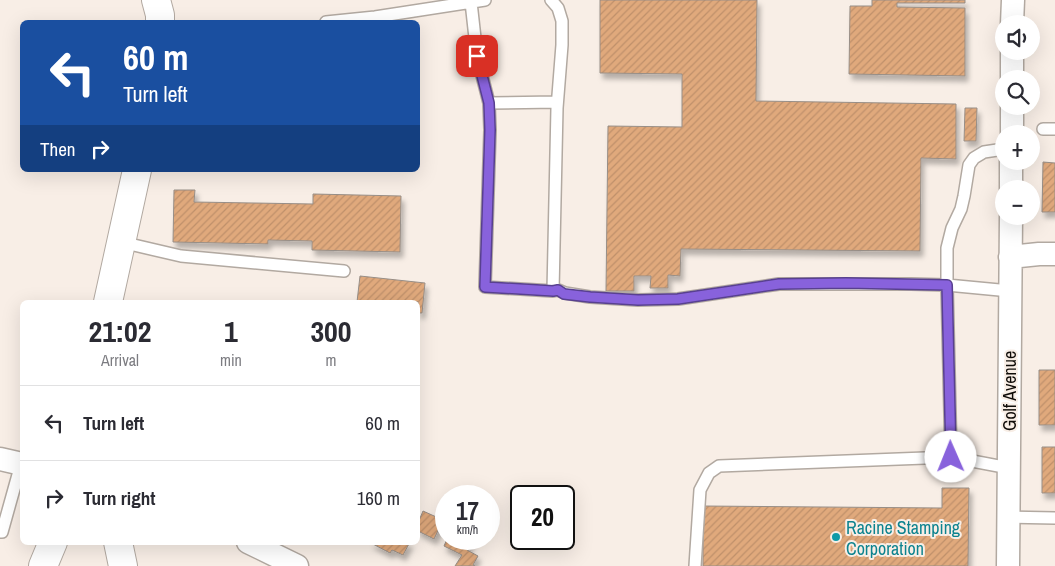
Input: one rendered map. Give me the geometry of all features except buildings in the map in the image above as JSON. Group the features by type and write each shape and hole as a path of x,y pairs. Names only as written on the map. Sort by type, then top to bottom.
{"street":[{"path":"156,0 160,20"},
{"path":"1012,15 1013,0"},
{"path":"108,300 137,172"},
{"name":"Golf Avenue","path":"1008,566 1011,225"},
{"path":"1010,257 1055,254"},
{"path":"43,566 52,545"},
{"path":"119,545 123,566"},
{"path":"254,545 297,566"}],"lane":[{"path":"346,20 485,0"},
{"path":"551,0 558,8 562,21 557,102 553,291"},
{"path":"471,2 477,56 489,103 490,130 485,287 558,290 564,294 638,300 678,299 779,284 947,285 1010,291"},
{"path":"489,103 557,102"},
{"path":"951,457 947,248 952,228 961,209 969,166 974,158 984,152 995,149"},
{"path":"121,242 181,256 344,272"},
{"path":"696,566 700,490 709,473 719,466 951,457 1009,468"},
{"path":"0,532 2,532 15,462"},
{"path":"1008,517 1055,518"}],"place":[{"name":"Racine Stamping Corporation","path":"836,537"}],"route":[{"path":"477,56 489,103 490,130 485,287 558,290 564,294 638,300 678,299 779,284 947,285 951,457"}]}
